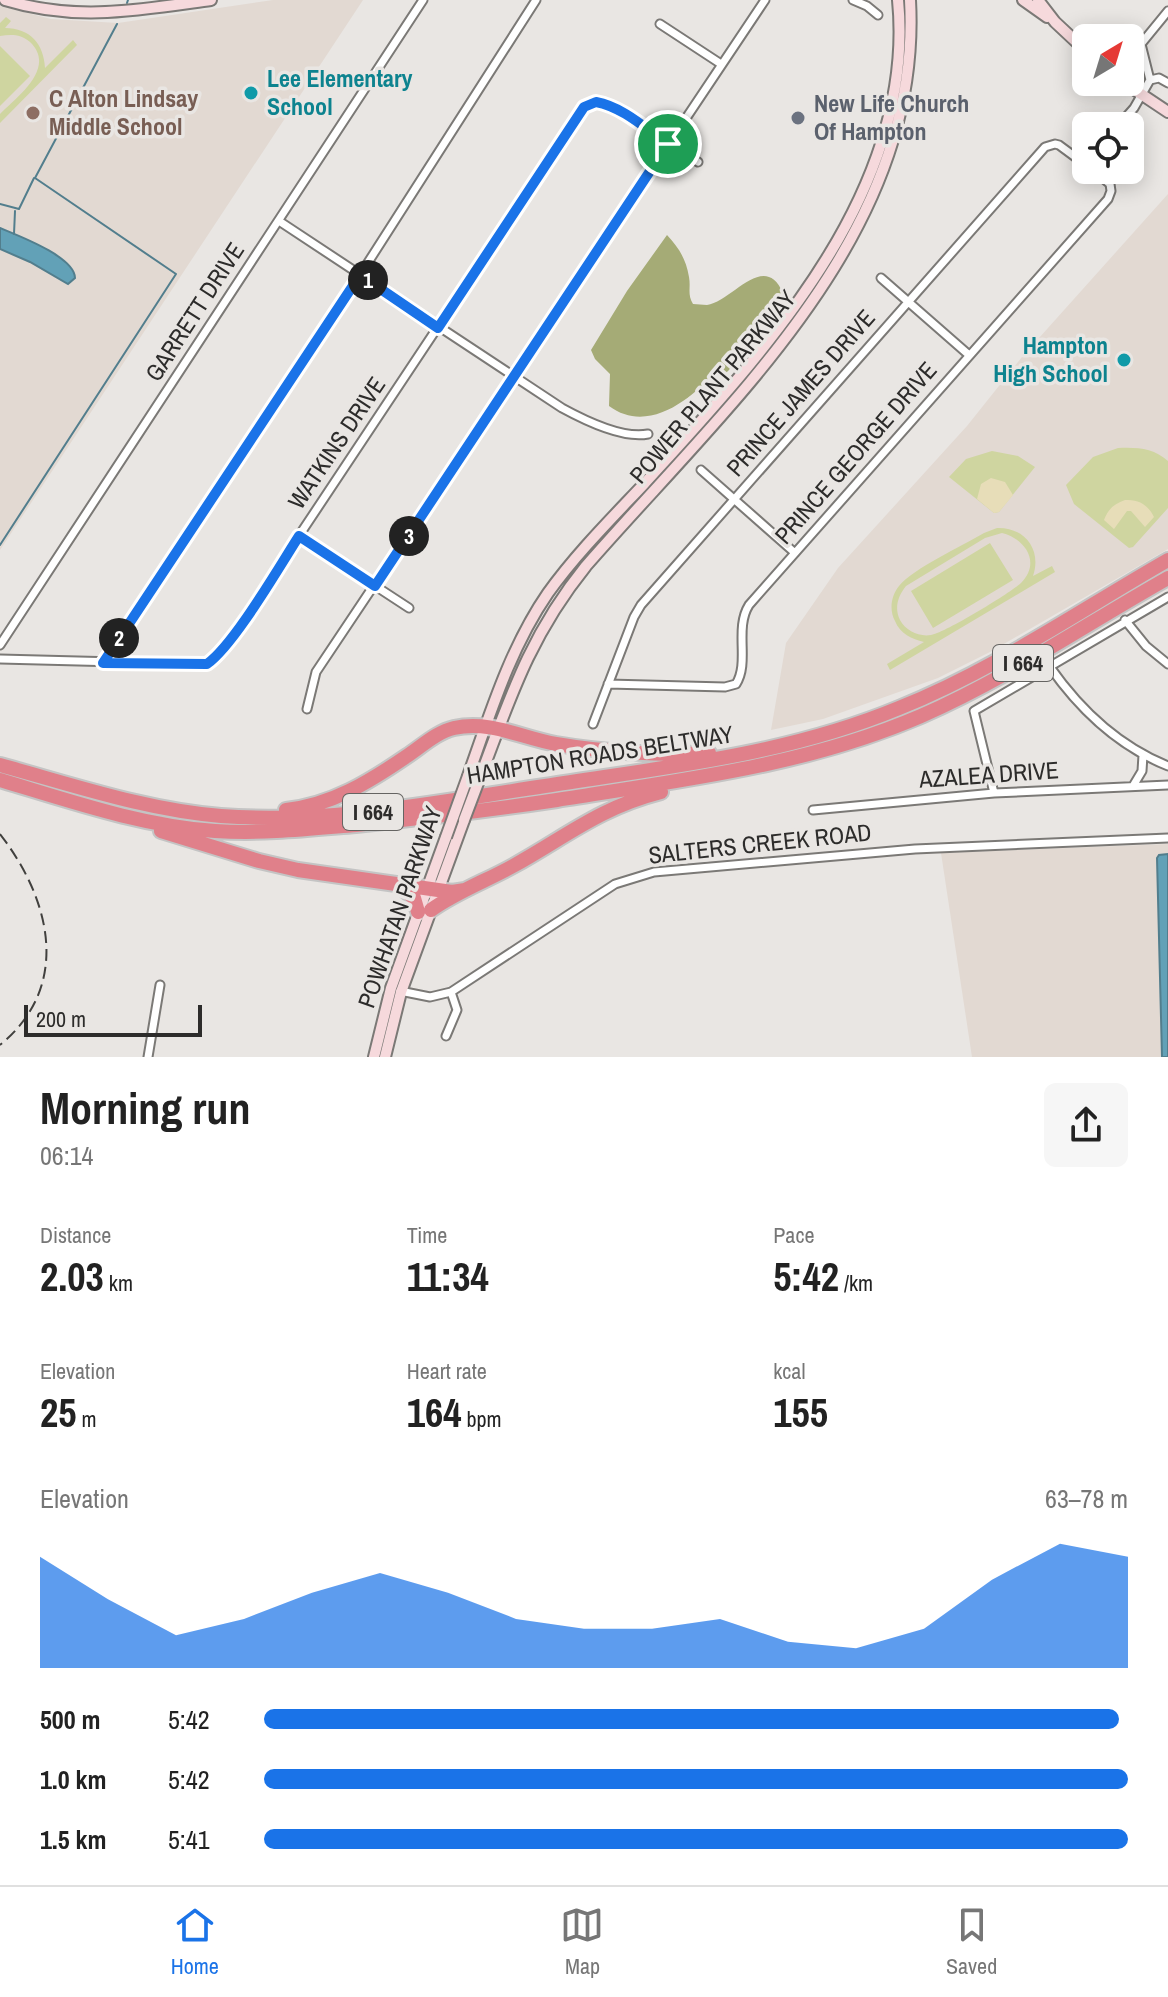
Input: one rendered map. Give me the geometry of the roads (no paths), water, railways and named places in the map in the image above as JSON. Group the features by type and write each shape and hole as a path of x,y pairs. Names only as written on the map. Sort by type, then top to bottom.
{"highway":[{"name":"HAMPTON ROADS BELTWAY","path":"0,765 163,808 218,816 287,818 356,814 749,754 817,736 917,701 990,665 1168,560"},
{"name":"HAMPTON ROADS BELTWAY","path":"0,780 88,807 181,827 273,833 458,815 719,775 824,751 921,716 970,693 1168,578"},
{"path":"218,816 290,810 322,803 365,784 444,732 455,728 492,728 573,746 664,753 731,751 749,754"},
{"path":"397,885 425,911 514,865 606,810 639,797 696,784 719,775"},
{"path":"88,807 259,861 298,870 397,885 459,892 465,890"}],"main road":[{"path":"5,0 50,10 105,14 211,0"},
{"name":"POWER PLANT PARKWAY","path":"492,728 515,651 547,595 741,375 806,289 851,214 877,158 894,95 899,52 898,0"},
{"name":"POWER PLANT PARKWAY","path":"492,728 559,600 764,365 821,287 861,220 884,171 900,119 911,54 910,0"},
{"path":"1023,0 1072,38"},
{"path":"1038,0 1055,22"},
{"path":"1143,96 1168,112"},
{"name":"POWHATAN PARKWAY","path":"432,888 459,834 481,775 492,728"},
{"name":"POWHATAN PARKWAY","path":"374,1057 425,911 446,837 468,776 492,728"},
{"name":"POWHATAN PARKWAY","path":"385,1057 396,990"}],"street":[{"name":"GARRETT DRIVE","path":"0,645 423,0"},
{"path":"103,663 360,275 536,0"},
{"path":"307,709 316,672 765,0"},
{"path":"853,0 878,15"},
{"path":"1144,90 1150,80 1141,44 1168,11"},
{"path":"660,24 721,64"},
{"path":"1150,80 1159,78 1168,83"},
{"name":"WATKINS DRIVE","path":"0,659 207,664 215,658 584,107 596,102 607,104 668,144"},
{"path":"668,144 698,162"},
{"name":"PRINCE JAMES DRIVE","path":"593,724 637,611 1045,147 1059,145 1072,154"},
{"name":"PRINCE GEORGE DRIVE","path":"608,684 725,687 736,684 740,673 743,615 749,605 1108,199 1110,184"},
{"path":"279,221 438,328 583,419 633,435 648,434"},
{"path":"881,278 969,355"},
{"path":"701,470 795,553"},
{"path":"299,536 409,608"},
{"path":"994,793 974,711 1168,597"},
{"path":"1125,620 1146,646 1168,664"},
{"path":"1050,667 1095,721 1143,755 1168,766"},
{"path":"1133,786 1142,771 1143,755"},
{"name":"AZALEA DRIVE","path":"813,810 994,793 1168,785"},
{"name":"SALTERS CREEK ROAD","path":"451,992 615,884 654,872 915,849 1168,838"},
{"path":"148,1057 160,985"},
{"path":"396,990 430,997 451,992 457,1010 446,1036"}],"water":[{"path":"0,228 56,255 73,270 75,278 68,284 0,249"},
{"path":"1168,854 1168,1057 1162,1057 1157,858"}],"waterway":[{"path":"0,545 176,274 35,178 117,24"},
{"path":"0,204 19,209 34,178"},
{"path":"14,234 15,211"}],"railway":[{"path":"0,834 32,887 46,942 45,970 38,996 23,1022 0,1045"}],"place":[{"name":"Lee Elementary School","path":"251,93"},
{"name":"C Alton Lindsay Middle School","path":"33,113"},
{"name":"New Life Church Of Hampton","path":"798,118"},
{"name":"Hampton High School","path":"1124,360"}]}
